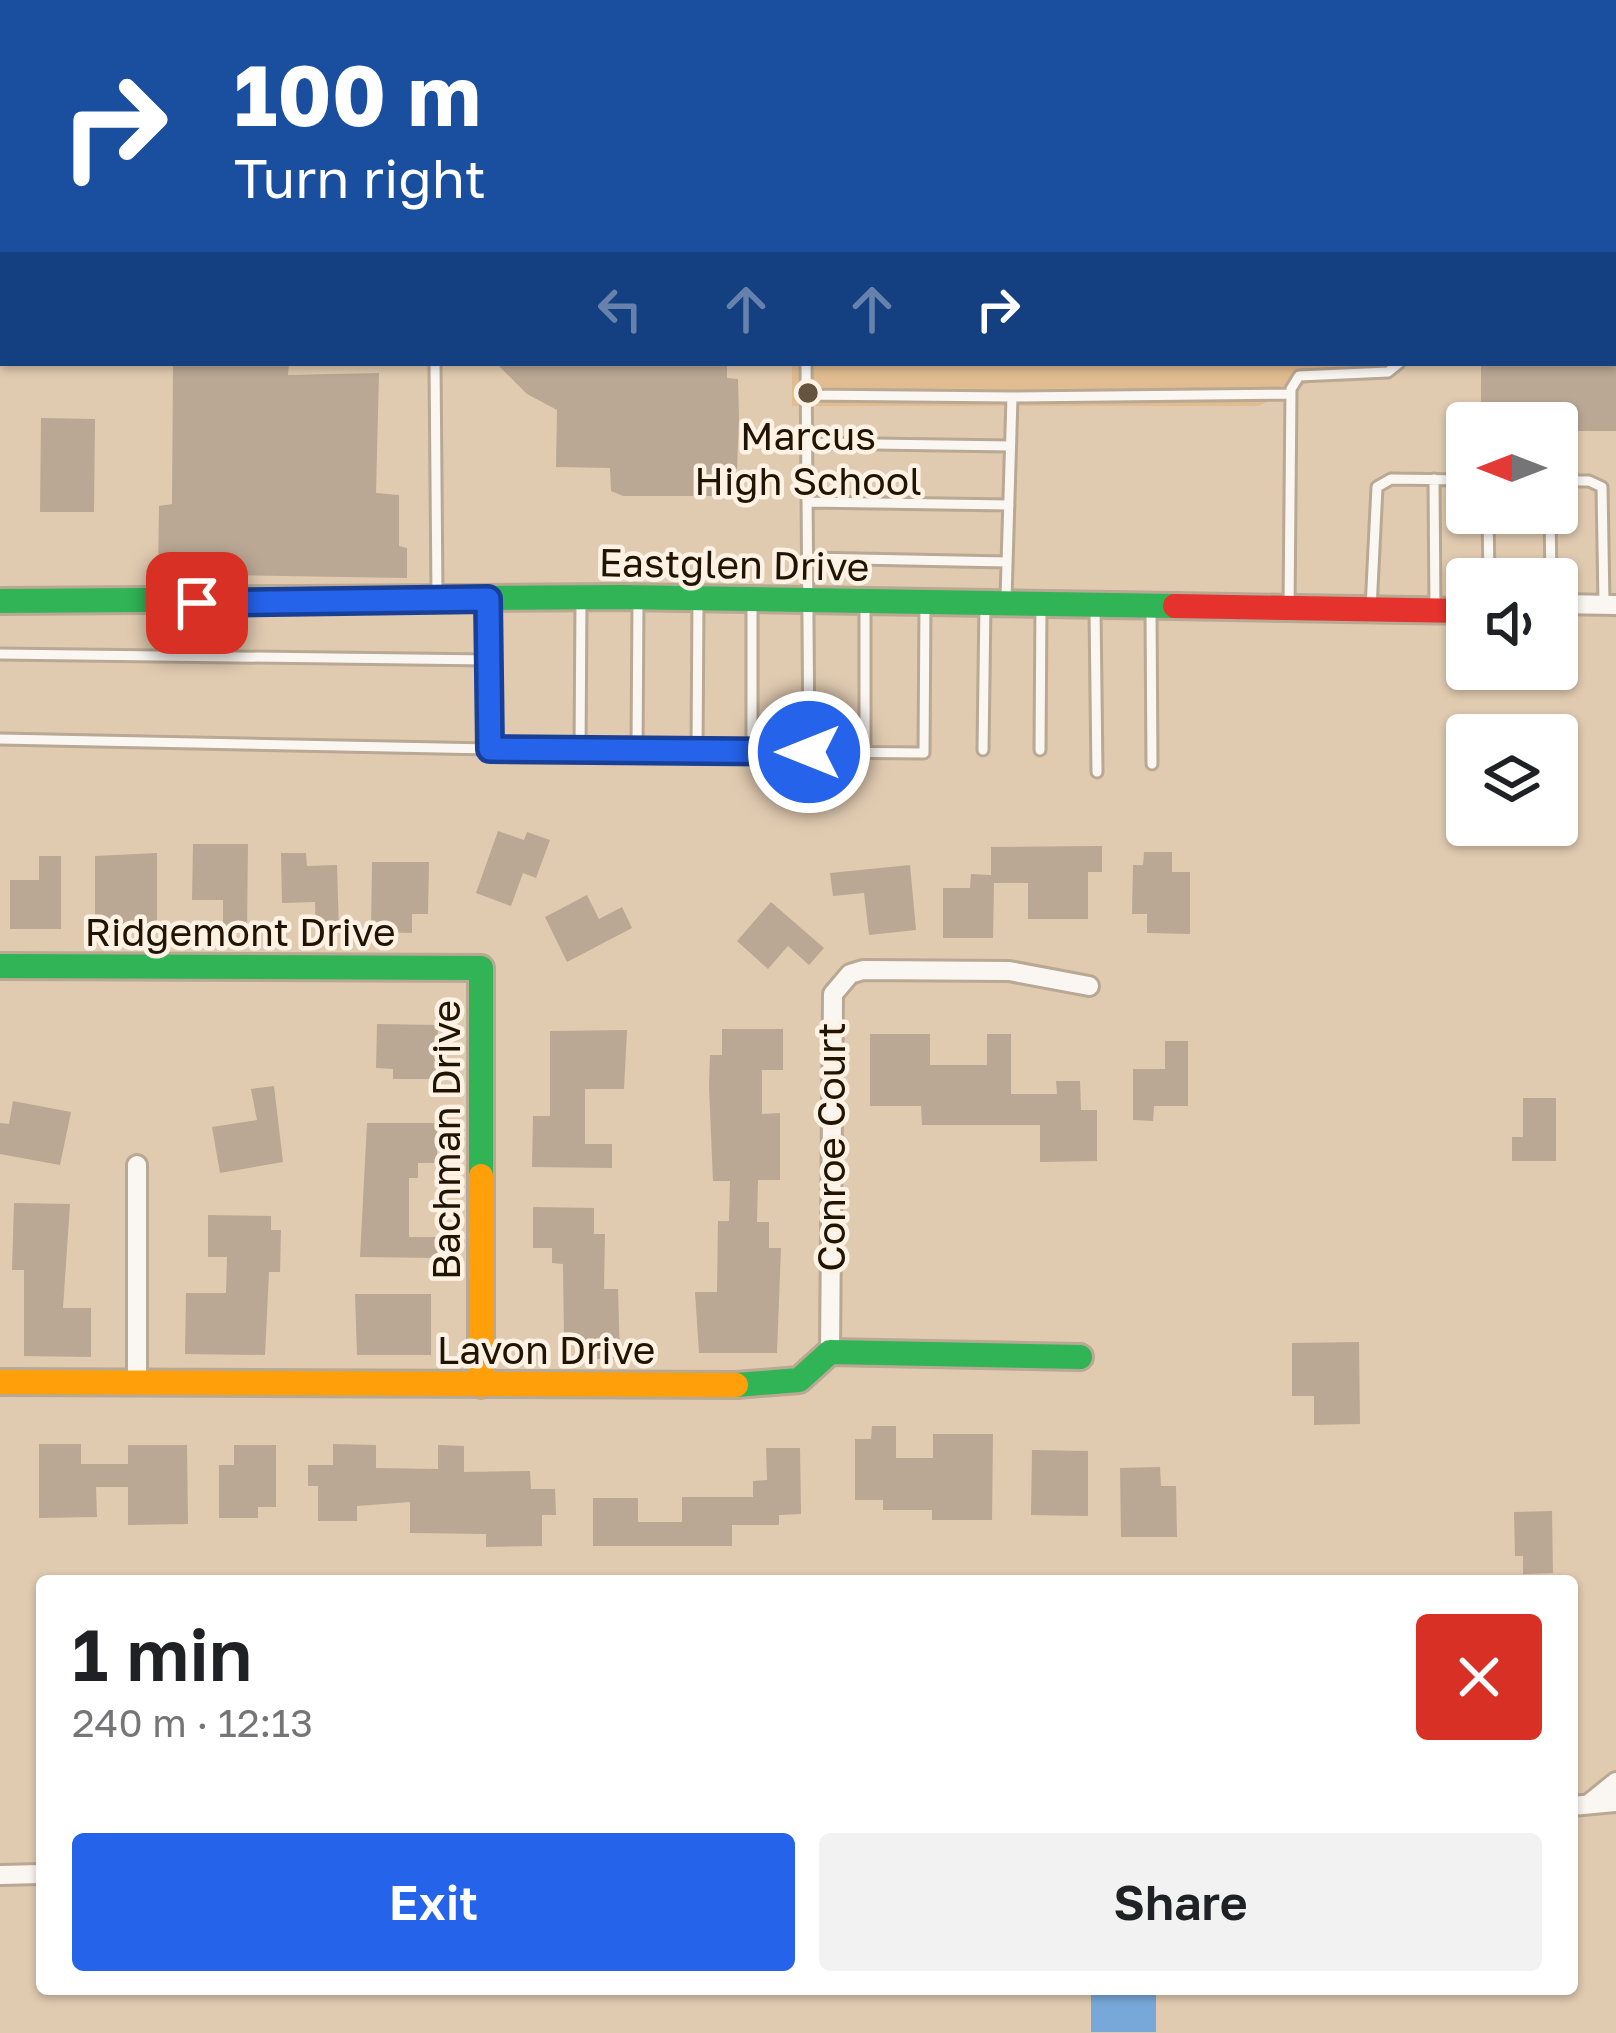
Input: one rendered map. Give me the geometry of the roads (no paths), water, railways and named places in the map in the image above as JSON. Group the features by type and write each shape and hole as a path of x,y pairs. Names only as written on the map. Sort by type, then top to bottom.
{"street":[{"name":"Eastglen Drive","path":"0,601 698,598 1446,610"},
{"path":"1578,604 1610,605"},
{"name":"Ridgemont Drive","path":"0,966 481,968"},
{"name":"Bachman Drive","path":"481,968 481,1385"},
{"name":"Conroe Court","path":"830,1352 833,994 850,974 863,970 1009,971 1089,986"},
{"path":"137,1165 137,1384"},
{"path":"830,1352 1080,1357"},
{"name":"Lavon Drive","path":"0,1382 771,1385 799,1380 830,1352"},
{"path":"1579,1806 1616,1782"},
{"path":"1579,1806 1616,1802"},
{"path":"0,1874 36,1874"}],"lane":[{"path":"436,366 437,600"},
{"path":"806,366 809,752"},
{"path":"1289,608 1290,394 1299,376 1388,372 1396,366"},
{"path":"806,395 1290,394"},
{"path":"983,750 995,603 1007,562 1012,398"},
{"path":"807,443 1010,446"},
{"path":"1371,609 1377,487 1391,479 1446,479"},
{"path":"1434,479 1435,610"},
{"path":"1578,484 1602,487 1610,605"},
{"path":"808,502 1009,505"},
{"path":"808,558 1007,562"},
{"path":"580,750 581,598"},
{"path":"638,598 638,750"},
{"path":"697,751 698,598"},
{"path":"488,599 490,749"},
{"path":"752,599 752,752"},
{"path":"865,601 865,752"},
{"path":"0,739 924,753 926,602"},
{"path":"1040,750 1041,604"},
{"path":"1095,605 1097,772"},
{"path":"1151,606 1152,764"},
{"path":"0,654 489,660"}],"water":[{"path":"1091,1995 1156,1995 1156,2032 1091,2032"}],"place":[{"name":"Marcus High School","path":"808,393"}]}
